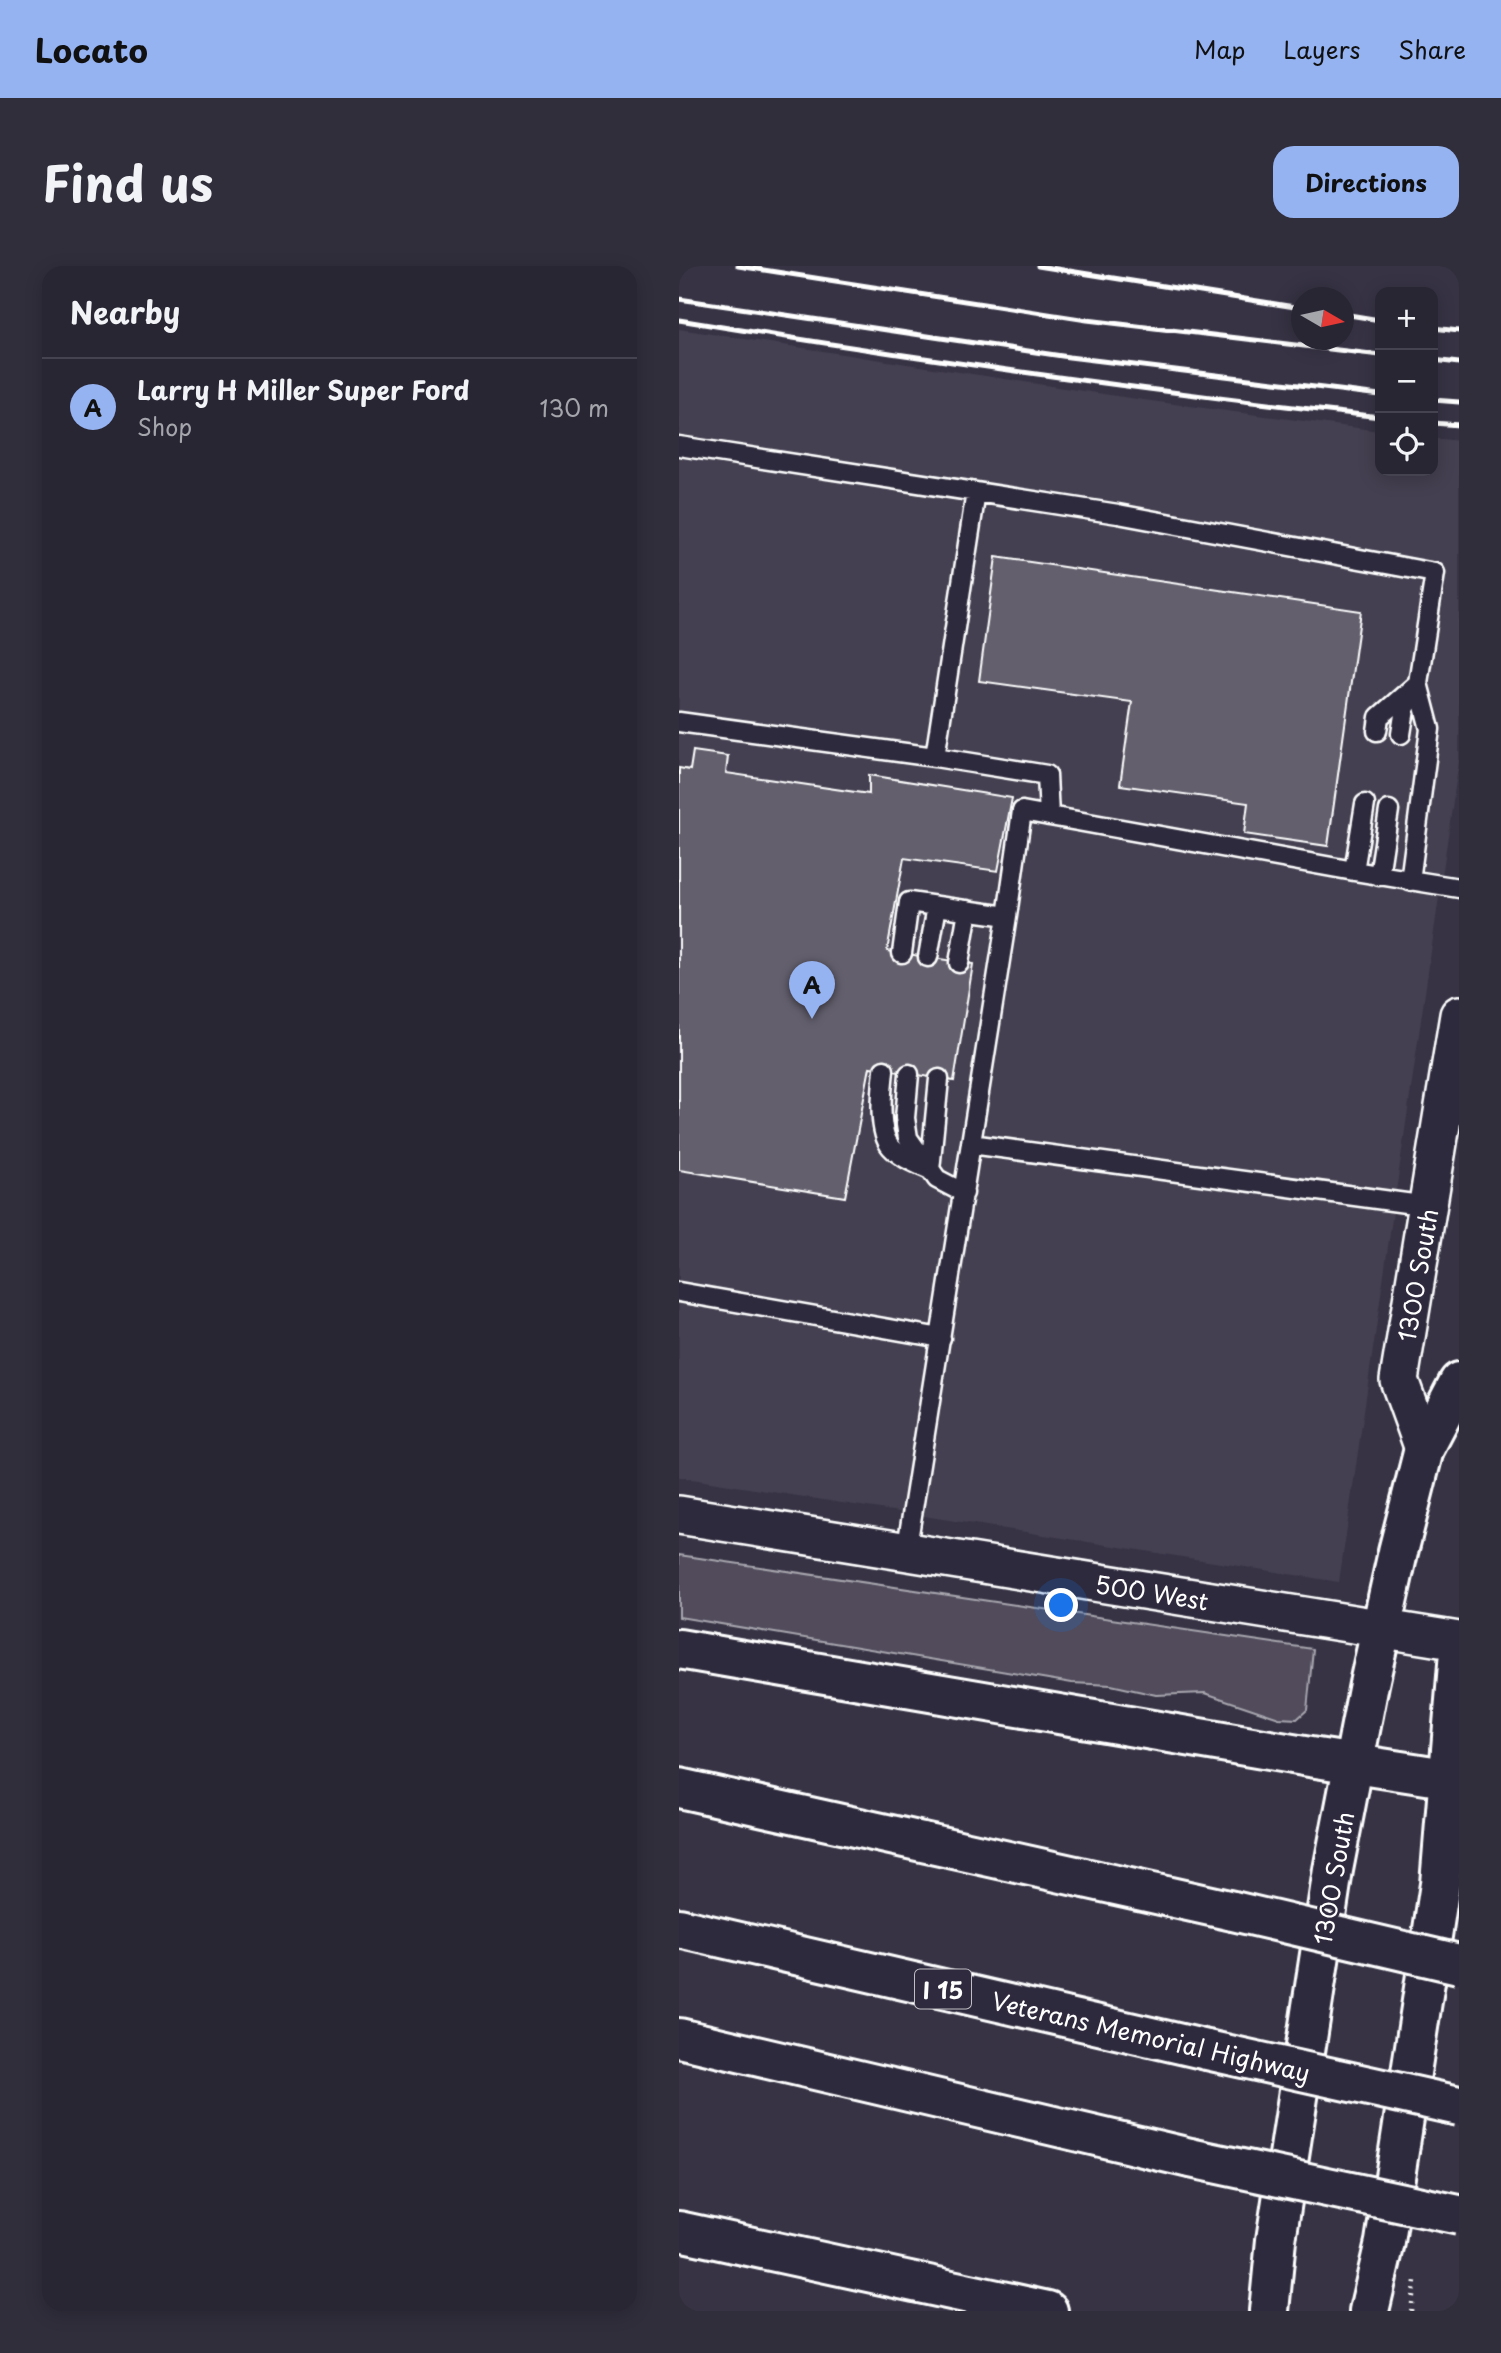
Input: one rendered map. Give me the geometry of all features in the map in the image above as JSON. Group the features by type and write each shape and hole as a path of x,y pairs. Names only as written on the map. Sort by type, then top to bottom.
{"main road":[{"name":"1300 South","path":"1269,2311 1276,2241 1333,1870 1381,1629 1424,1449 1459,1382"},
{"path":"679,1649 1454,1779"},
{"path":"1369,2311 1385,2242 1440,1884 1454,1779 1459,1652"},
{"path":"679,1788 1459,1964"},
{"name":"Veterans Memorial Highway","path":"679,1928 1459,2106"},
{"path":"679,2038 1190,2158 1459,2215"},
{"path":"679,2231 1048,2311"}],"street":[{"name":"1300 South","path":"1424,1449 1399,1380 1459,1015"},
{"name":"500 West","path":"679,1515 1459,1641"}],"lane":[{"path":"679,446 1118,514 1435,573 1418,683 1405,709 1401,734"},
{"path":"935,757 976,492"},
{"path":"1377,731 1379,716 1418,683"},
{"path":"1410,881 1430,729 1418,683"},
{"path":"679,722 1047,775 1049,816"},
{"path":"1354,871 1365,804"},
{"path":"1379,876 1389,810"},
{"path":"906,1553 1022,811 1459,888"},
{"path":"902,953 909,902 1007,916"},
{"path":"928,957 937,906"},
{"path":"960,962 968,910"},
{"path":"884,1070 881,1105 889,1146 901,1156 930,1170"},
{"path":"909,1074 905,1118 908,1138 937,1179 964,1193"},
{"path":"930,1170 939,1079"},
{"path":"971,1144 1428,1206"},
{"path":"679,1292 941,1338"}],"shaded area":[{"path":"679,329 1136,399 1375,430 1375,476 1438,476 1438,439 1459,441 1459,760 1339,1582 679,1477"},
{"path":"679,1555 1313,1649 1307,1710 1297,1719 1279,1718 1205,1693 1156,1695 1111,1685 1072,1683 679,1617"}],"building":[{"path":"996,557 1361,611 1328,846 1244,834 1248,803 1120,785 1132,702 979,681"},
{"path":"693,751 728,756 726,773 869,794 869,775 1012,798 998,871 904,858 887,951 973,964 954,1081 870,1067 845,1197 679,1170 679,768 690,770"}],"railway":[{"path":"738,266 1087,320 1375,354"},
{"path":"1038,266 1291,306"},
{"path":"679,299 1069,357 1375,394"},
{"path":"1354,316 1375,319"},
{"path":"679,320 1029,373 1375,416"},
{"path":"1438,329 1459,331"},
{"path":"1438,361 1459,363"},
{"path":"1438,400 1459,402"},
{"path":"1438,423 1459,425"}],"place":[{"name":"Larry H Miller Super Ford","path":"812,1019"}]}
